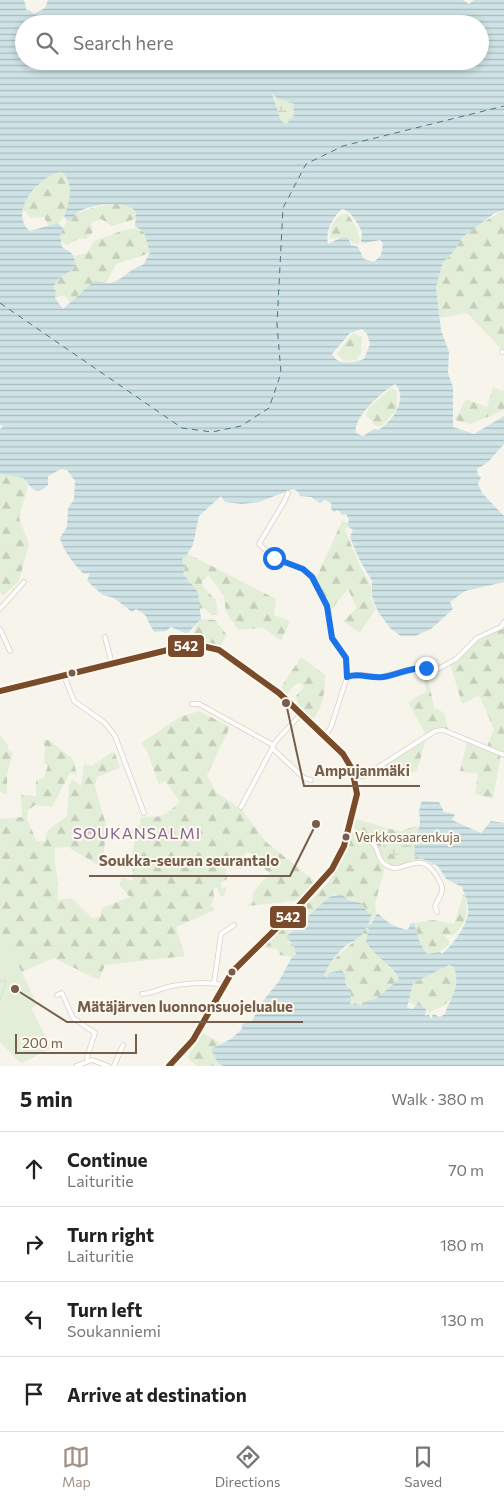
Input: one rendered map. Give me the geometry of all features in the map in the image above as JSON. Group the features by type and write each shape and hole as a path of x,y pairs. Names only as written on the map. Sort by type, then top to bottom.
{"street":[{"path":"288,493 259,544 263,551 274,558 303,569 312,577 327,606 332,638 346,658 347,677 331,727 325,736"},
{"path":"0,609 24,582"},
{"path":"347,677 363,675 381,678 417,668 438,668 456,659 477,638 502,626 504,622"},
{"path":"0,629 10,650"},
{"path":"105,637 112,664"},
{"path":"0,691 180,647 198,645 211,647 247,669 279,693 347,759 355,778 357,794 350,829 341,852 326,877 270,935 244,958 224,985 193,1040 169,1066"},
{"path":"64,676 74,701 105,723 115,736 144,813"},
{"path":"192,704 199,704 273,747 304,778 311,780"},
{"path":"241,807 273,747 301,714"},
{"path":"355,778 377,768 435,731 443,730 504,755"},
{"path":"350,829 372,843 381,861 388,867 395,868 416,862 431,867 443,885 443,890 435,906 437,912"},
{"path":"214,983 222,934 234,924"},
{"path":"142,994 155,993 172,986 214,983 224,985"},
{"path":"57,995 62,994 73,1018 92,1028 95,1033 87,1056 88,1061"},
{"path":"114,1066 123,1045"},
{"path":"76,1066 94,1060 108,1066"}],"green space":[{"path":"273,93 293,102 294,116 286,124 281,121"},
{"path":"62,172 67,178 70,195 69,204 62,219 49,227 44,217 30,218 26,212 20,211 43,181 55,173"},
{"path":"118,203 133,208 137,215 135,219 112,226 101,219 91,223 93,232 86,239 78,239 67,245 60,241 66,222 73,216 90,209"},
{"path":"504,210 504,352 467,313 440,318 436,287 443,262 455,250 461,238 472,229"},
{"path":"342,214 348,214 357,229 360,240 358,244 354,244 347,236 330,239 332,225 336,218"},
{"path":"137,228 144,232 150,253 116,264 106,283 99,280 91,284 70,302 64,295 55,298 56,291 53,288 57,280 73,269 75,256 87,253 94,241 124,230"},
{"path":"353,333 362,337 361,353 356,360 344,361 337,353"},
{"path":"493,387 503,391 504,388 504,410 471,424 455,420 466,399 487,407"},
{"path":"391,388 397,391 397,409 382,426 376,426 366,415 369,408"},
{"path":"0,474 23,478 28,486 19,518 29,544 19,581 3,596 0,592"},
{"path":"342,521 348,523 345,530 359,564 372,587 371,599 376,609 359,633 343,621 357,608 348,589 329,612 315,581"},
{"path":"188,554 276,599 274,615 290,621 281,641 264,628 238,630 226,612 224,596 208,575 202,582 203,587 216,600 218,615 212,615 204,608 199,609 198,592 183,574 184,564 182,559"},
{"path":"201,619 215,620 227,635 220,647 192,638 195,628"},
{"path":"504,622 504,755 501,754 493,799 475,794 478,774 460,771 467,741 486,749 494,729 479,695 462,704 450,663 472,642 501,627"},
{"path":"301,657 325,675 323,699 313,720 298,706 296,696 304,687 300,683 296,684 286,695 281,691"},
{"path":"422,667 426,667 434,708 445,713 448,732 443,730 427,735 417,771 396,777 382,766 426,735 408,702 426,692"},
{"path":"199,711 230,727 207,775 216,792 242,810 266,842 315,881 302,900 246,906 252,902 253,892 270,873 254,856 247,852 241,858 245,861 241,869 236,865 234,868 226,866 227,879 221,882 221,888 227,887 224,896 221,897 217,887 213,889 214,898 211,905 215,910 176,927 185,956 105,965 99,980 54,958 22,972 37,1005 31,1008 51,1048 21,1063 0,1042 0,819 22,817 21,795 36,796 36,781 44,777 48,765 44,763 45,748 43,740 49,740 73,759 77,775 70,773 52,807 35,805 28,810 27,820 37,841 45,841 47,831 67,816 69,786 72,779 81,786 84,764 92,766 114,751 120,768 97,777 95,786 106,825 103,868 68,847 55,848 57,900 72,898 92,918 100,917 102,908 130,897 120,886 121,877 133,881 132,853 136,837 125,832 141,824 140,819 163,815 180,802 165,781 159,785 147,751 141,743 180,717"},
{"path":"0,735 8,745 8,750 13,753 7,775 7,795 0,792"},
{"path":"356,819 401,832 415,826 419,828 415,840 416,856 434,865 418,863 390,869 385,867 375,904 376,913 371,925 367,925 368,913 361,903 335,894 329,897 286,937 293,944 296,954 292,957 280,955 277,949 263,948 328,883 348,849"},
{"path":"415,826 419,828 416,838 416,856 392,855 383,846 390,835"},
{"path":"464,893 467,911 462,926 453,935 444,935 449,941 449,945 436,954 427,954 420,943 414,923 433,920 454,924"},
{"path":"365,927 369,928 368,946 380,955 399,979 377,998 365,1003 366,1005 350,1006 349,986 337,971 328,978 324,974 334,960 356,940"},
{"path":"0,937 11,949 37,1005 31,1008 51,1048 21,1063 0,1042"},
{"path":"449,965 454,967 457,983 456,990 449,1001 430,1012 408,1002 413,983"},
{"path":"203,1033 220,1043 212,1049 218,1063 223,1066 196,1066 187,1057"}],"shaded area":[{"path":"0,0 24,0 27,11 29,10 34,14 45,8 48,0 463,0 469,4 474,0 504,0 504,210 495,213 461,238 455,250 443,262 436,287 441,330 449,352 448,373 453,387 453,427 474,434 504,416 504,444 488,462 477,469 478,475 481,477 478,484 482,493 504,516 504,582 465,591 450,602 453,609 431,629 415,636 401,636 391,629 378,612 372,597 372,581 359,559 350,537 353,530 347,526 349,520 346,514 342,515 338,510 334,512 331,509 331,503 325,500 320,503 311,497 300,496 293,489 259,502 242,504 225,502 221,496 199,516 193,545 182,559 185,568 183,574 198,592 201,619 187,634 171,627 166,631 154,632 145,615 136,609 132,612 114,598 103,595 87,581 90,573 84,574 69,557 60,538 67,527 68,508 74,500 75,481 67,470 61,469 48,476 48,485 40,490 31,487 23,478 0,474 0,429 4,426 0,425","holes":["272,93 278,99 293,102 294,116 286,124 281,121","62,172 70,188 64,217 68,221 78,212 93,206 125,205 136,212 135,226 144,232 150,253 143,265 119,279 111,283 94,281 63,309 55,298 56,291 53,288 57,280 73,269 75,261 73,255 62,247 60,236 63,228 58,223 30,231 24,223 22,213 30,194 37,186 54,174","342,209 350,214 362,231 361,242 380,240 383,243 381,255 374,262 364,259 358,247 351,245 348,237 342,237 328,244 327,239 330,225","362,329 367,334 370,344 364,359 355,362 342,362 334,358 332,354 350,333","395,384 399,390 399,403 389,422 378,430 374,429 363,436 356,433 356,427 363,413 383,392"]},
{"path":"422,801 439,802 444,812 455,814 452,820 481,833 491,821 504,823 504,1066 223,1066 218,1063 211,1049 231,1039 242,1029 242,1024 252,1021 255,1015 264,1010 262,1002 279,981 292,957 296,954 293,944 286,937 329,897 341,894 349,900 361,903 368,913 372,913 368,925 371,925 377,913 391,924 403,929 408,930 410,924 414,923 420,943 427,954 440,952 442,954 456,939 467,919 467,901 462,887 446,879 438,866 416,856 415,845 420,824 420,806","holes":["366,927 369,929 366,942 369,947 392,969 399,979 377,998 364,1002 366,1005 361,1006 355,1003 350,1006 351,990 345,983 345,974 341,970 329,973 327,978 324,974 337,954 359,938","449,965 454,967 456,987 445,1014 440,1017 433,1014 431,1019 429,1014 425,1016 426,1009 417,1004 413,1009 407,1008 413,983"]}],"waterway":[{"path":"0,981 6,981 0,1000"}],"ferry route":[{"path":"0,303 182,428 212,432 241,426 269,408 281,373 277,324 283,208 306,164 343,146 504,106"}],"transit line":[{"name":"542","path":"0,691 180,647 198,645 219,650 279,693 343,754 352,769 357,794 344,846 332,869 294,911 232,972 193,1040 169,1066"}],"place":[{"name":"Ampujanmäki","path":"286,703"},
{"name":"Soukka-seuran seurantalo","path":"316,824"},
{"name":"Verkkosaarenkuja","path":"346,837"},
{"name":"Mätäjärven luonnonsuojelualue","path":"15,989"}],"district":[{"name":"SOUKANSALMI","path":"137,832"}],"route":[{"path":"274,558 303,569 316,583 329,612 332,638 342,649 348,664 347,677 363,675 381,678 408,669 426,668"}]}
